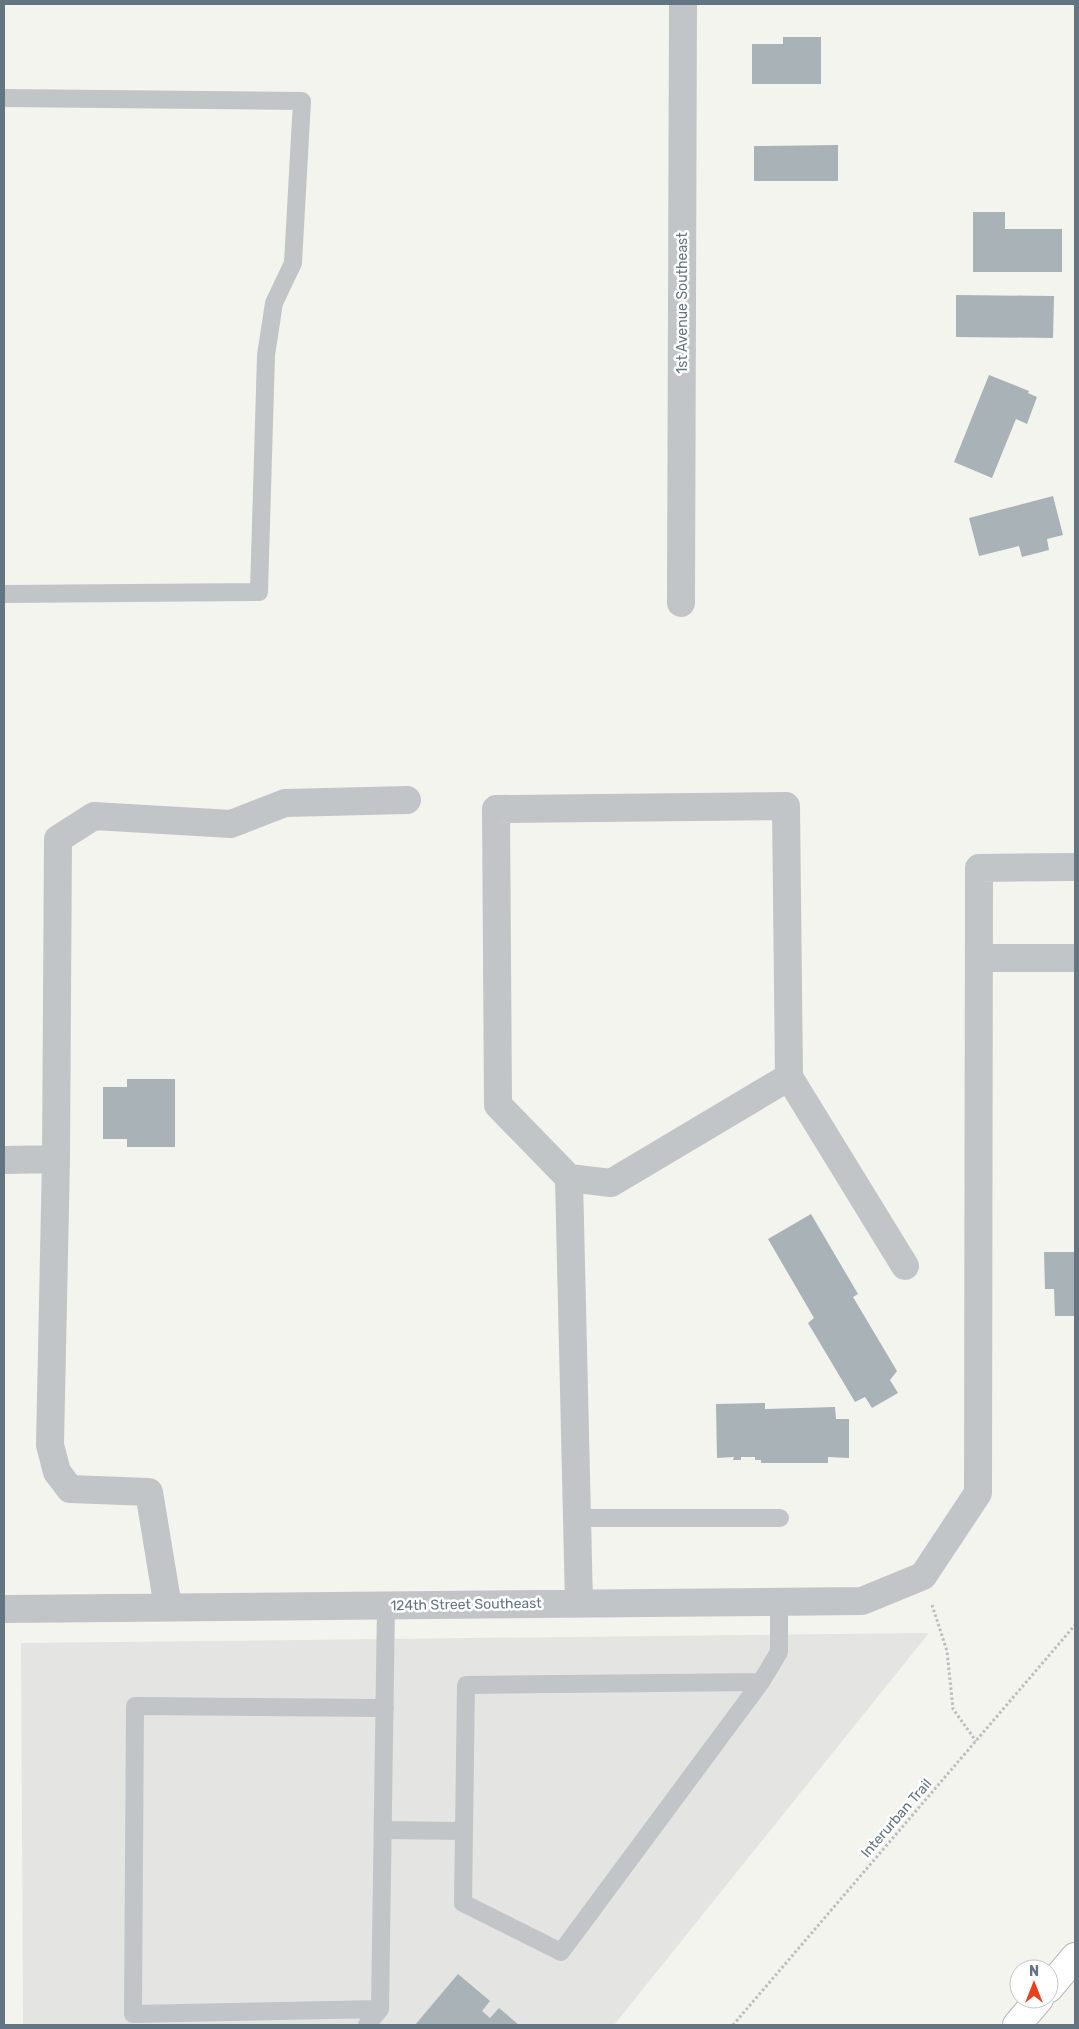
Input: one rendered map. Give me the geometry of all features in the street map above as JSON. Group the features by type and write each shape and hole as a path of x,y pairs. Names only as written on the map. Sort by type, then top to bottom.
{"highway":[{"path":"1059,1976 1075,1957"},
{"path":"1017,2025 1031,2009"}],"street":[{"name":"1st Avenue Southeast","path":"681,602 683,4"},
{"path":"168,1607 149,1492 70,1489 57,1472 50,1445 56,1160 58,839 94,816 231,824 285,803 408,800"},
{"path":"790,1076 611,1183 569,1178 498,1105 496,808 786,806 790,1076 905,1266"},
{"path":"923,1576 978,1493 979,868 1075,867"},
{"path":"979,958 1075,958"},
{"path":"4,1160 56,1160"},
{"path":"569,1178 579,1603"},
{"name":"124th Street Southeast","path":"4,1609 862,1601 923,1576"}],"lane":[{"path":"4,98 302,101 293,263 274,303 266,355 260,592 4,594"},
{"path":"577,1518 780,1518"},
{"path":"761,1682 466,1685 463,1903 562,1952 761,1682 779,1652 779,1602"},
{"path":"367,2025 380,2009 386,1605"},
{"path":"380,2009 133,2014 135,1706 385,1708"},
{"path":"383,1830 464,1831"}],"path":[{"path":"923,1576 947,1651 953,1708 976,1741"},
{"name":"Interurban Trail","path":"733,2025 1075,1625"}],"shaded area":[{"path":"929,1633 614,2025 23,2025 21,1643"}],"building":[{"path":"783,37 821,37 821,84 752,84 752,44 783,44"},
{"path":"838,145 838,181 754,181 754,146"},
{"path":"973,212 1005,212 1005,229 1062,229 1062,272 973,272"},
{"path":"956,295 1054,296 1053,338 956,337"},
{"path":"989,375 1029,391 1028,393 1037,397 1027,424 1016,419 992,478 954,462"},
{"path":"1053,496 1063,535 1047,539 1049,550 1022,557 1019,546 979,556 969,518"},
{"path":"127,1079 175,1079 175,1147 127,1147 127,1139 103,1139 103,1087 127,1087"},
{"path":"811,1214 858,1294 853,1297 897,1371 890,1380 898,1393 872,1408 865,1397 855,1402 808,1323 814,1318 768,1239"},
{"path":"1044,1252 1075,1252 1075,1316 1055,1316 1054,1289 1045,1289"},
{"path":"765,1403 765,1409 835,1407 836,1419 849,1419 849,1458 828,1457 828,1463 761,1463 761,1460 755,1460 755,1457 741,1457 741,1460 733,1460 734,1457 717,1458 716,1404"},
{"path":"458,1974 490,2001 482,2011 490,2018 499,2008 519,2025 415,2025"}]}
